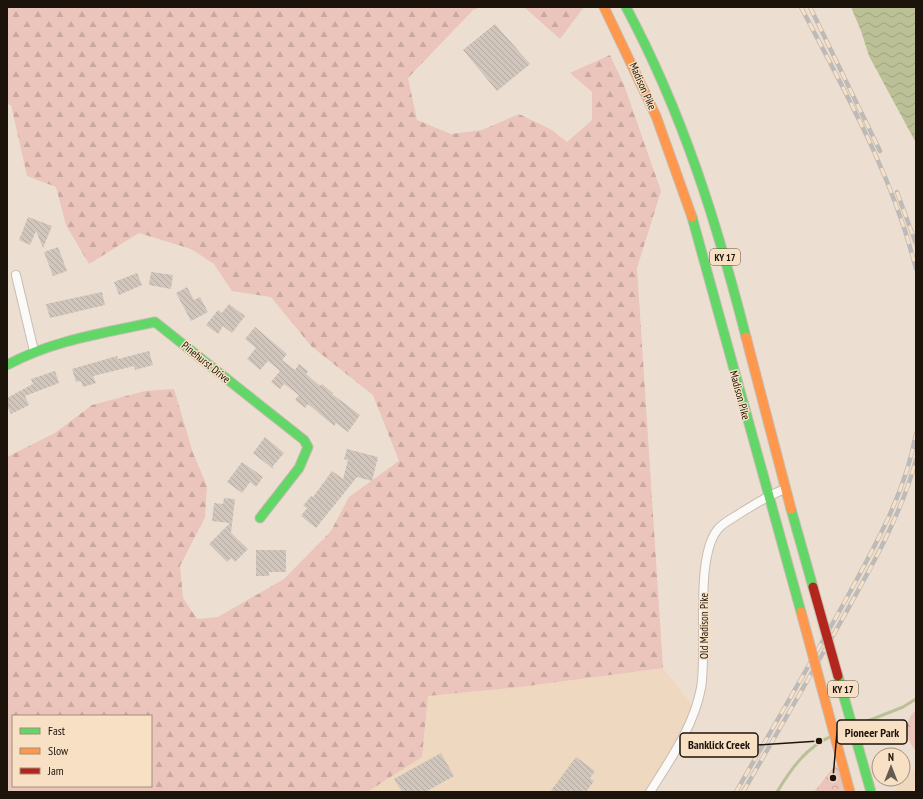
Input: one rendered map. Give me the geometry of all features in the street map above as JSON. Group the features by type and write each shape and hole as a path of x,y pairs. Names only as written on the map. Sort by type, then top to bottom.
{"main road":[{"name":"Madison Pike","path":"604,7 635,66 663,131 700,243 767,495 801,612 850,792"},
{"name":"Madison Pike","path":"626,7 641,33 671,101 712,214 728,266 785,489 871,792"},
{"name":"Pinehurst Drive","path":"7,365 34,351 51,345 155,322 304,440 308,447 299,468 260,518"}],"street":[{"path":"16,275 34,351"},
{"name":"Old Madison Pike","path":"650,792 687,729 701,691 704,659 704,576 708,547 720,527 767,495 785,489"}],"shaded area":[{"path":"663,668 695,709 650,792 367,792 422,757 428,696 520,687"},
{"path":"916,768 916,792 893,792 898,787 911,787 911,773"}],"green space":[{"path":"7,7 481,7 473,10 408,78 417,120 451,134 482,130 519,114 552,130 567,142 592,120 592,92 570,73 610,55 624,85 661,191 637,268 663,668 520,687 428,696 422,757 367,792 7,792 7,457 55,433 92,405 145,391 174,389 193,453 207,486 205,517 180,566 183,598 197,619 218,617 284,579 331,531 349,497 399,461 373,395 311,346 271,297 232,291 214,264 191,249 139,233 89,264 66,225 56,187 27,176 11,105 7,104"},
{"path":"524,7 584,7 560,39"},
{"path":"916,710 916,751 908,736 907,725 912,714"},
{"path":"836,764 847,792 814,792"}],"water":[{"path":"851,7 916,7 916,143 869,56"}],"building":[{"path":"495,24 530,64 497,91 463,50"},
{"path":"28,217 52,226 43,248 36,231 30,245 19,240"},
{"path":"58,247 67,271 53,276 44,252"},
{"path":"151,272 173,275 171,289 149,285"},
{"path":"137,273 142,285 119,295 114,282"},
{"path":"187,287 194,300 200,297 208,312 191,321 176,293"},
{"path":"102,292 105,305 50,318 46,304"},
{"path":"229,304 245,316 232,333 223,326 218,334 206,325 218,310 222,313"},
{"path":"255,327 287,354 282,360 295,370 299,364 308,371 306,374 320,386 322,384 333,393 332,394 360,415 348,432 336,423 334,426 308,404 305,408 295,400 299,395 284,384 280,389 271,382 280,371 268,361 260,370 247,359 256,348 245,339"},
{"path":"149,351 153,365 135,370 134,366 93,376 96,383 83,387 81,381 76,382 72,369 117,356 118,359"},
{"path":"55,371 59,383 25,396 29,405 11,414 7,406 7,398 33,384 31,379"},
{"path":"265,437 284,453 273,466 273,469 253,453"},
{"path":"347,449 378,457 372,481 357,477 316,528 301,516 307,508 303,506 311,496 313,497 332,471 343,479 348,460 344,459"},
{"path":"242,462 263,477 256,487 250,482 242,493 227,482"},
{"path":"224,498 235,499 231,533 248,549 235,562 231,558 227,562 209,544 230,523 212,521 214,503 223,504"},
{"path":"256,550 286,550 286,572 269,572 269,576 256,576"},
{"path":"441,753 454,776 425,792 402,792 394,779"},
{"path":"576,757 595,771 590,778 594,781 586,792 550,792"}],"waterway":[{"path":"855,726 903,707 916,699"},
{"path":"837,734 850,729"},
{"path":"777,792 788,775 807,752 814,746 832,736"}],"railway":[{"path":"801,7 851,103 881,168 895,201 916,269"},
{"path":"810,7 880,151"},
{"path":"897,192 916,244"},
{"path":"736,792 831,627 877,542 904,479 916,434"},
{"path":"743,792 832,638 885,540 902,501 916,460"}],"traffic: fast":[{"path":"626,7 665,87 696,168 723,251 746,337"},
{"path":"692,217 801,612"},
{"path":"7,365 24,356 61,343 155,322 304,440 308,447 299,468 260,518"},
{"path":"791,509 813,587"},
{"path":"838,676 871,792"}],"traffic: slow":[{"path":"604,7 656,116 692,217"},
{"path":"746,337 791,509"},
{"path":"801,612 850,792"}],"traffic: jam":[{"path":"813,587 838,676"}],"place":[{"name":"Banklick Creek","path":"819,741"},
{"name":"Pioneer Park","path":"833,778"}]}
